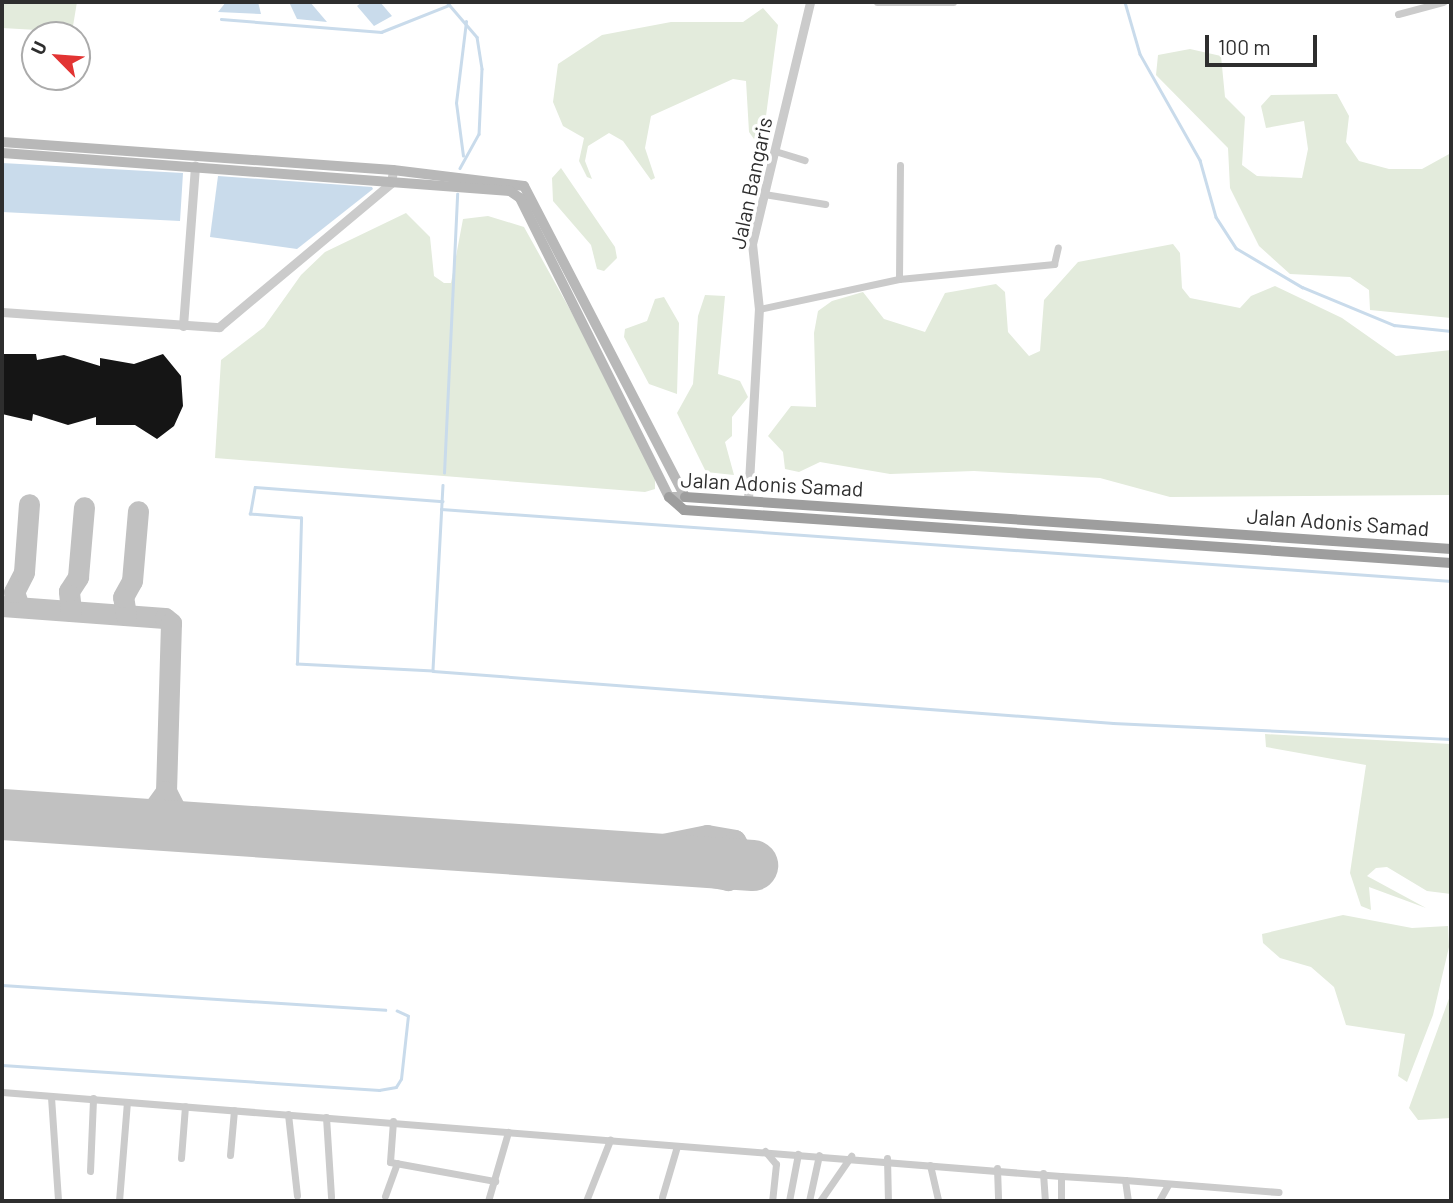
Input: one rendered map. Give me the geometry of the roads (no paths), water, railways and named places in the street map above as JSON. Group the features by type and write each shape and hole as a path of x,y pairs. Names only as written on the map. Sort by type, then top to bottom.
{"highway":[{"name":"Jalan Adonis Samad","path":"669,497 684,510 1451,563"},
{"name":"Jalan Adonis Samad","path":"685,497 748,499 1451,550"},
{"path":"901,525 902,512"}],"main road":[{"path":"2,142 393,170 446,181"},
{"path":"2,153 195,164 391,183 511,181 528,191 685,497"},
{"path":"461,182 510,191 520,198 669,497"},
{"name":"Jalan Adonis Samad","path":"669,497 685,497"}],"street":[{"name":"Jalan Bangaris","path":"748,499 759,309 752,250 810,2"},
{"path":"877,2 953,2"},
{"path":"1398,14 1443,2"},
{"path":"775,151 805,160"},
{"path":"183,326 195,164"},
{"path":"899,279 900,165"},
{"path":"2,312 183,326 225,324 391,183 393,170"},
{"path":"764,194 825,204"},
{"path":"759,309 899,279 1054,264 1058,247"},
{"path":"2,1092 393,1121 677,1146 887,1158 930,1165 997,1168 1060,1176 1279,1192"},
{"path":"51,1097 58,1201"},
{"path":"90,1171 93,1098"},
{"path":"119,1201 127,1102"},
{"path":"181,1158 185,1106"},
{"path":"230,1155 234,1110"},
{"path":"288,1114 298,1196"},
{"path":"326,1117 331,1197"},
{"path":"393,1121 388,1159 397,1163 495,1181"},
{"path":"488,1201 508,1132"},
{"path":"586,1201 610,1140"},
{"path":"662,1197 677,1146"},
{"path":"765,1151 776,1164 772,1201"},
{"path":"789,1201 798,1154"},
{"path":"809,1201 819,1155"},
{"path":"820,1201 851,1156"},
{"path":"887,1158 888,1201"},
{"path":"385,1196 397,1163"},
{"path":"930,1165 937,1201"},
{"path":"997,1168 998,1201"},
{"path":"1043,1173 1045,1201"},
{"path":"1060,1176 1061,1201"},
{"path":"1125,1180 1128,1201"},
{"path":"1159,1201 1168,1185"}],"water":[{"path":"226,2 258,2 261,14 218,12"},
{"path":"289,2 310,2 327,22 297,19"},
{"path":"362,2 380,2 392,16 374,26 357,6"},
{"path":"2,163 183,173 180,221 2,212"},
{"path":"218,176 373,189 297,249 210,237"}],"waterway":[{"path":"447,2 477,37 482,69 479,134 460,168"},
{"path":"1125,2 1140,54 1200,160 1216,217 1236,248 1302,287 1394,325 1451,331"},
{"path":"221,19 381,32 449,5"},
{"path":"463,156 456,103 466,22"},
{"path":"444,473 457,194"},
{"path":"443,485 433,671 1113,723 1451,739"},
{"path":"433,671 297,664 301,518 250,514 255,487 442,501"},
{"path":"441,509 1451,581"},
{"path":"2,985 385,1010"},
{"path":"2,1065 379,1090 396,1087 401,1079 408,1016 397,1011"}]}
